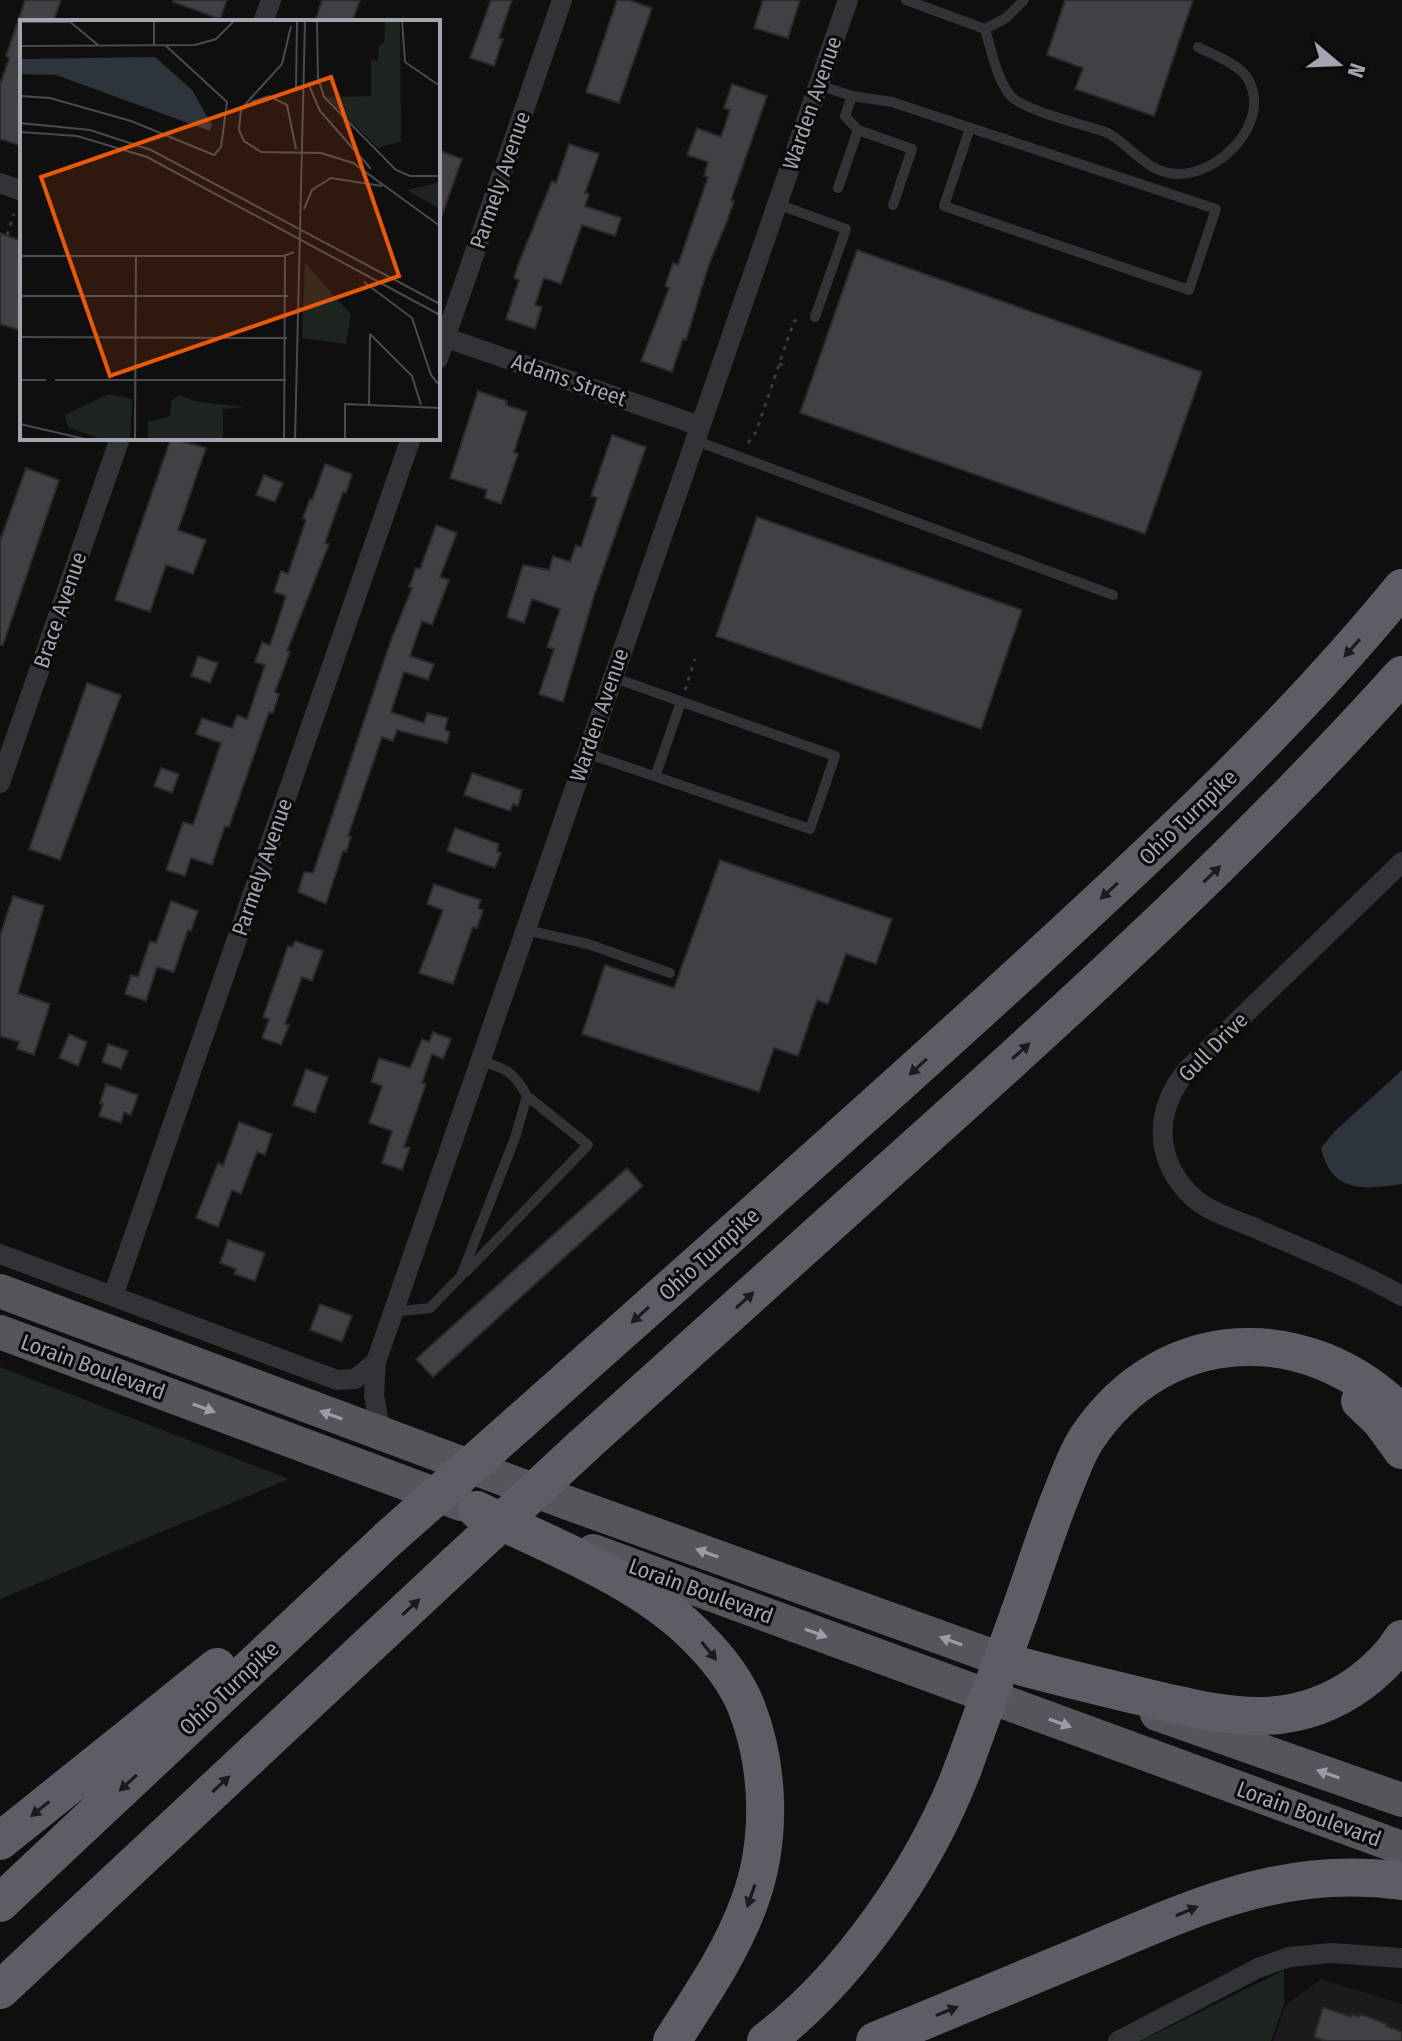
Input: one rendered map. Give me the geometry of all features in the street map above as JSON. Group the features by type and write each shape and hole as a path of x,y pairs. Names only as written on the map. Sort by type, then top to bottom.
{"highway":[{"name":"Ohio Turnpike","path":"0,1903 389,1538 871,1110 1141,862 1296,710 1402,588"},
{"path":"0,1990 583,1446 1211,876 1332,754 1402,675"},
{"name":"Lorain Boulevard","path":"0,1291 1023,1667 1402,1800"},
{"name":"Lorain Boulevard","path":"0,1332 1402,1848"},
{"path":"784,2041 830,1999 872,1952 902,1910 953,1822 1025,1616 1057,1505 1085,1440 1110,1409 1127,1394 1187,1358 1233,1346 1270,1346 1329,1364 1356,1376 1402,1414"},
{"path":"1025,1616 1092,1464 1126,1419 1167,1386 1194,1374 1234,1366 1267,1365 1336,1384 1360,1400 1381,1421 1402,1450"},
{"path":"477,1510 587,1562 673,1616 731,1678 746,1706 759,1752 765,1802 763,1850 758,1875 731,1943 672,2041"},
{"path":"0,1841 248,1642 389,1538"},
{"path":"1023,1667 1201,1711 1264,1717 1294,1714 1345,1694 1383,1662 1402,1639"},
{"path":"766,2041 816,1996 897,1895 970,1769"},
{"path":"0,2012 173,1830"},
{"path":"875,2041 1212,1901 1283,1882 1345,1878 1402,1881"}],"street":[{"path":"264,20 271,0"},
{"name":"Parmely Avenue","path":"442,336 562,0"},
{"name":"Warden Avenue","path":"381,1433 374,1395 376,1362 848,0"},
{"path":"0,183 20,190"},
{"name":"Adams Street","path":"442,336 697,433"},
{"name":"Brace Avenue","path":"0,783 119,440"},
{"name":"Parmely Avenue","path":"113,1296 410,440"},
{"name":"Gull Drive","path":"1402,862 1188,1069 1168,1099 1162,1136 1168,1164 1197,1201 1402,1296"},
{"path":"0,1254 337,1380 355,1379 376,1362"},
{"path":"1118,2041 1258,1968 1289,1957 1331,1953 1402,1958"}],"lane":[{"path":"906,0 985,29 1006,18 1024,0"},
{"path":"985,29 1009,94 1021,105 1108,133 1120,139 1134,155 1150,166 1174,174 1194,172 1217,161 1239,142 1251,118 1253,97 1249,79 1237,67 1198,47"},
{"path":"818,85 852,96 892,102 1216,209 1189,290 944,206 970,128"},
{"path":"852,96 845,116 858,130 912,149 893,205"},
{"path":"838,188 858,130"},
{"path":"777,204 846,229 815,317"},
{"path":"697,433 1113,595"},
{"path":"586,753 656,774 810,829 830,771 835,756 682,696 612,677"},
{"path":"656,774 682,696"},
{"path":"526,930 588,944 670,973"},
{"path":"393,1312 430,1308 588,1145 527,1096 517,1077 501,1067 480,1061"},
{"path":"461,1276 515,1138 527,1096"}],"path":[{"path":"7,235 14,214"},
{"path":"747,444 756,432 794,321"},
{"path":"779,364 789,367"},
{"path":"682,696 695,659"}],"shaded area":[{"path":"1402,1070 1402,1184 1362,1187 1341,1181 1326,1163 1321,1148 1334,1132"},
{"path":"0,1367 289,1479 0,1599"},
{"path":"1284,1970 1284,2005 1271,2041 1141,2041"},
{"path":"1321,1979 1402,2004 1402,2041 1273,2041 1285,2006"}],"building":[{"path":"25,0 61,0 54,20 20,20 20,145 0,139 0,85 9,58 6,56"},
{"path":"173,0 227,0 220,19"},
{"path":"322,0 360,0 353,20 316,20"},
{"path":"491,0 512,0 499,38 503,39 494,66 470,58"},
{"path":"617,0 629,0 652,8 619,103 586,92"},
{"path":"763,0 800,0 788,38 754,28"},
{"path":"1065,0 1193,0 1154,116 1075,89 1083,68 1047,55"},
{"path":"732,84 767,96 731,200 734,201 672,372 641,361 669,288 665,286 673,263 678,265 708,177 704,176 708,162 687,155 697,128 721,137 730,110 724,108"},
{"path":"569,144 599,154 585,193 589,194 585,206 621,218 615,236 582,225 561,284 544,278 535,305 542,307 535,329 506,319 519,280 514,278 518,265 552,181 556,183"},
{"path":"440,151 462,159 440,221"},
{"path":"0,233 20,240 20,330 0,324"},
{"path":"857,250 1202,372 1145,534 800,413"},
{"path":"478,391 527,412 514,452 518,454 501,504 485,498 487,490 450,478"},
{"path":"612,435 646,447 594,596 563,702 539,694 554,649 547,647 560,609 532,599 524,623 507,617 523,565 549,570 553,556 570,562 576,545 581,547 597,498 591,496"},
{"path":"170,440 206,448 178,530 206,540 193,574 166,565 150,612 115,600"},
{"path":"325,464 352,474 325,543 329,544 287,651 290,652 275,692 279,694 273,713 269,712 229,827 225,826 212,865 191,858 185,876 166,870 183,822 193,825 221,743 196,734 202,718 232,728 237,715 247,719 265,665 255,662 262,642 270,645 286,596 274,592 281,571 288,574 306,520 303,518"},
{"path":"26,468 59,480 3,645 0,645 0,541"},
{"path":"264,475 283,483 275,502 256,495"},
{"path":"757,517 1022,610 981,729 716,636"},
{"path":"436,525 457,533 440,577 449,580 432,625 422,621 410,656 434,664 428,680 404,672 391,712 424,723 427,713 448,718 445,730 450,732 447,743 397,730 393,741 382,737 348,836 351,837 346,852 343,851 326,904 298,892 304,872 313,873 391,640 412,588 409,587 416,568 420,569"},
{"path":"198,656 218,663 210,683 191,676"},
{"path":"87,683 121,695 60,860 29,849"},
{"path":"161,768 179,774 172,793 154,786"},
{"path":"472,773 522,790 518,806 513,804 510,811 464,795"},
{"path":"455,828 499,844 497,851 501,853 495,868 447,851"},
{"path":"720,860 892,919 876,964 846,954 828,1004 817,1000 798,1056 774,1048 759,1092 582,1034 605,965 674,988"},
{"path":"434,884 481,900 478,908 483,910 477,928 473,927 453,984 419,973 443,910 427,904"},
{"path":"13,896 44,906 18,993 50,1004 34,1055 17,1049 19,1042 0,1036 0,936"},
{"path":"171,901 198,911 174,972 157,967 146,1001 125,994 131,975 138,977 150,941 156,943"},
{"path":"295,941 323,951 312,981 302,977 281,1045 262,1038 269,1019 263,1017 288,946 292,947"},
{"path":"433,1032 451,1039 443,1059 432,1054 422,1083 426,1084 404,1147 410,1148 402,1170 382,1163 392,1131 369,1123 382,1086 371,1082 379,1058 410,1068 422,1039 429,1042"},
{"path":"69,1034 87,1042 78,1066 59,1058"},
{"path":"108,1044 128,1051 121,1069 102,1062"},
{"path":"306,1069 328,1077 315,1113 293,1105"},
{"path":"106,1084 138,1095 131,1115 124,1112 121,1123 99,1116"},
{"path":"239,1122 272,1134 265,1155 257,1152 241,1194 232,1190 218,1227 196,1218 218,1163 223,1166"},
{"path":"627,1168 643,1186 433,1377 416,1359"},
{"path":"228,1240 265,1253 255,1281 234,1274 236,1269 220,1263"},
{"path":"320,1304 352,1316 342,1342 310,1330"},
{"path":"1323,2007 1351,2017 1352,2014 1359,2017 1360,2014 1387,2024 1402,2032 1402,2041 1326,2041 1314,2037"}]}
